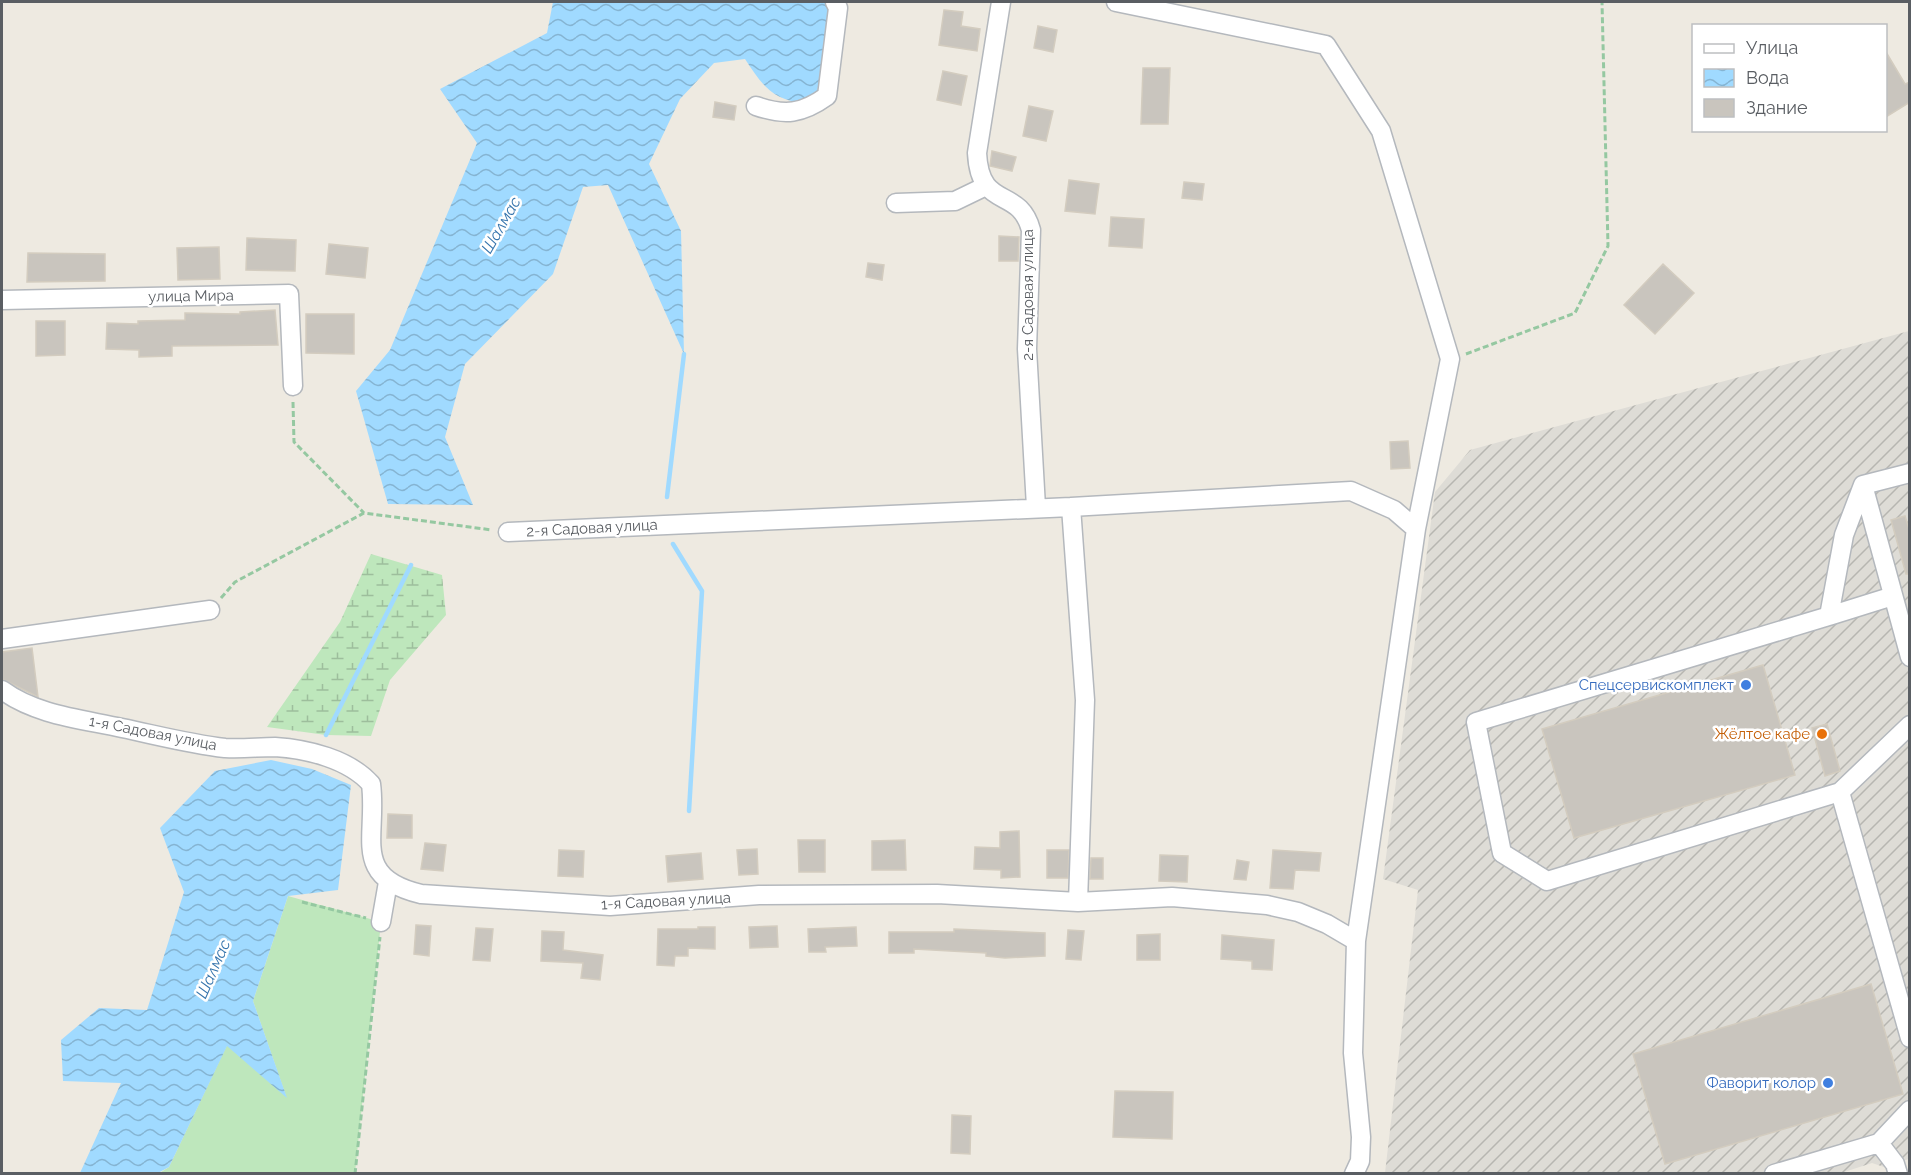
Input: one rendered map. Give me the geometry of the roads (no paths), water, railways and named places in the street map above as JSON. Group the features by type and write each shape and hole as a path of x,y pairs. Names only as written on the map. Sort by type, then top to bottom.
{"street":[{"path":"756,106 776,113 809,109 827,96 838,8 835,2"},
{"path":"896,203 955,201 986,186 978,172 977,153 1001,2"},
{"path":"1116,2 1326,45 1381,131 1450,359 1416,529 1356,941 1353,1053 1361,1137 1360,1161 1354,1173"},
{"name":"2-я Садовая улица","path":"986,186 1020,208 1027,217 1031,230 1027,349 1036,507"},
{"name":"улица Мира","path":"2,300 289,294 293,386"},
{"path":"1863,485 1910,473"},
{"path":"1863,485 1910,657"},
{"path":"1829,616 1844,535 1863,485"},
{"name":"2-я Садовая улица","path":"508,532 1071,507 1351,491 1394,510 1416,529"},
{"path":"1071,507 1085,700 1078,902"},
{"path":"1893,596 1476,722 1502,853 1547,880 1840,792 1910,725"},
{"path":"2,639 210,610"},
{"name":"1-я Садовая улица","path":"2,690 14,699 45,711 187,742 227,748 277,747 312,752 352,768 370,784 371,852 377,868 388,882 401,890 421,894 610,906 759,895 937,894 1078,902 1172,897 1267,905 1317,920 1356,941"},
{"path":"1840,792 1910,1038"},
{"path":"381,922 388,882"},
{"path":"1774,1173 1879,1143 1910,1110"},
{"path":"1879,1143 1898,1173"}],"water":[{"path":"553,2 826,2 831,16 817,92 804,103 784,99 763,84 745,59 714,63 680,99 649,164 681,231 684,354 608,185 583,187 553,274 465,364 445,437 473,505 388,504 356,391 390,350 477,143 440,89 547,33"},
{"path":"271,760 312,769 351,785 338,890 288,896 253,1001 287,1098 227,1046 169,1167 158,1173 80,1173 121,1083 63,1081 61,1040 99,1008 147,1010 184,892 160,828 215,771"}],"waterway":[{"path":"667,497 684,354"},
{"path":"673,544 702,591 689,811"},
{"name":"Шалмас","path":"326,735 411,565"}],"place":[{"name":"Спецсервискомплект","path":"1746,685"},
{"name":"Жёлтое кафе","path":"1822,734"},
{"name":"Фаворит колор","path":"1828,1083"}]}
